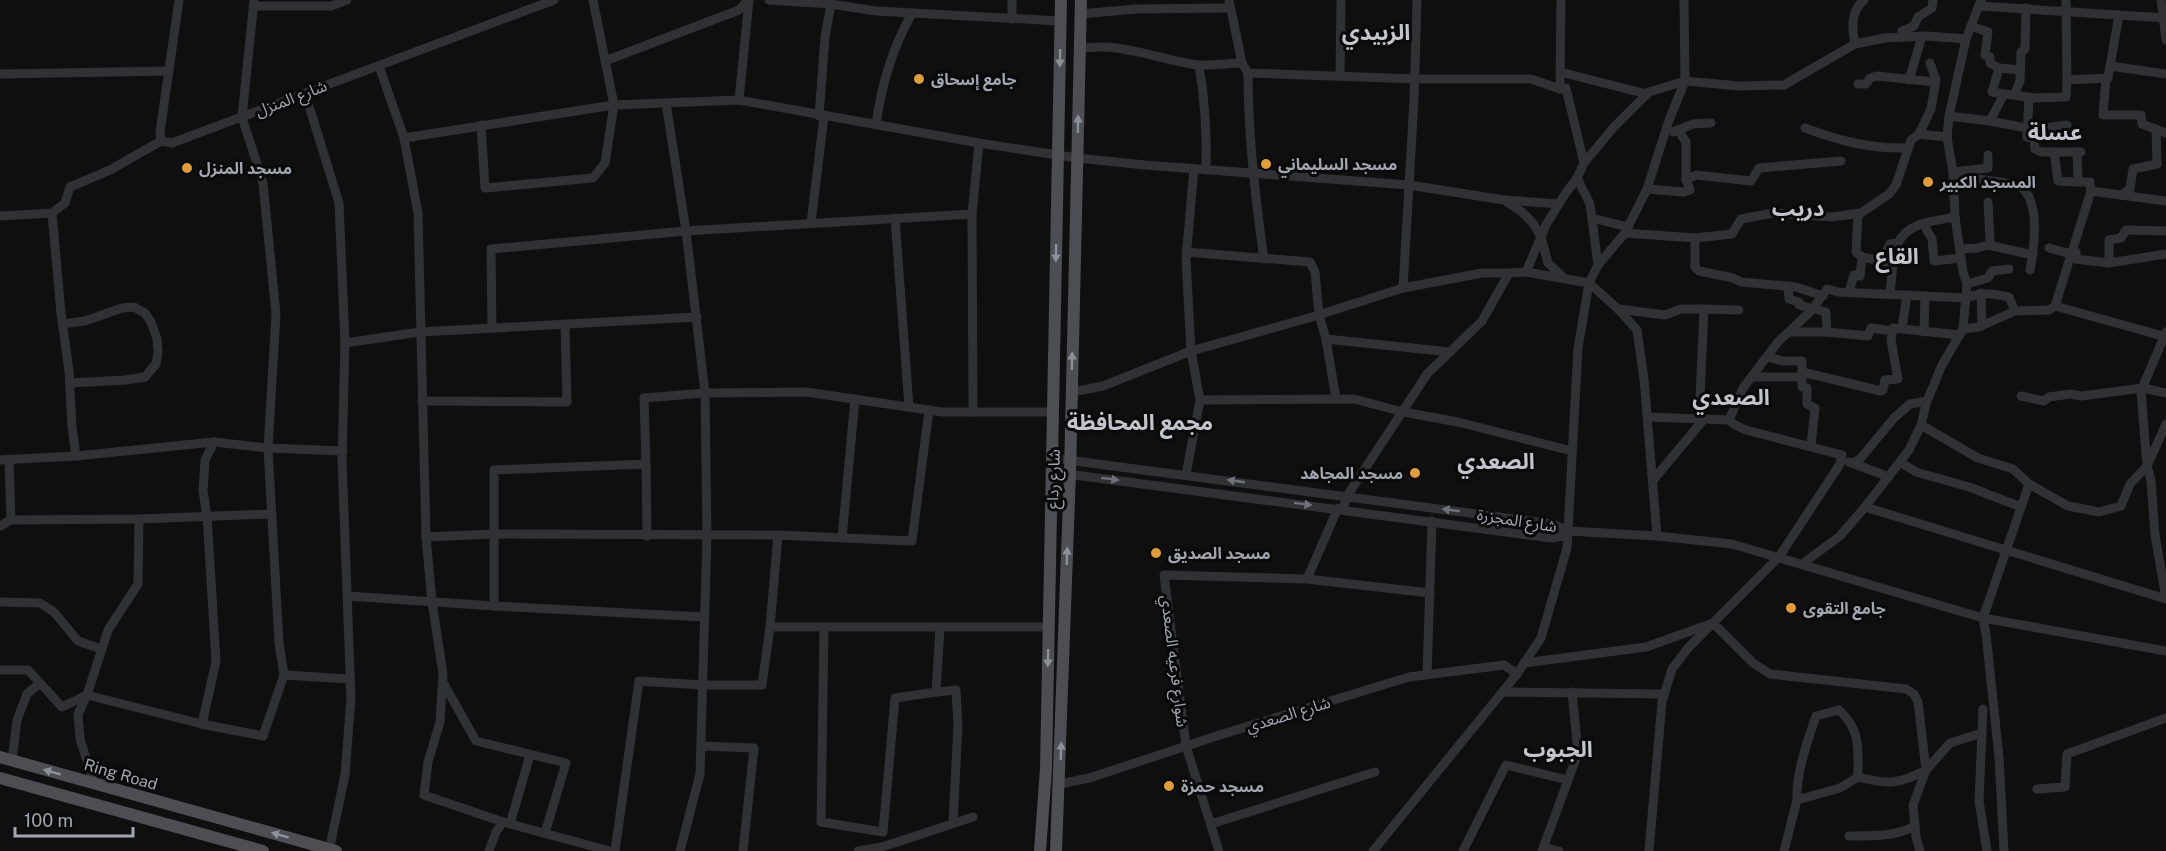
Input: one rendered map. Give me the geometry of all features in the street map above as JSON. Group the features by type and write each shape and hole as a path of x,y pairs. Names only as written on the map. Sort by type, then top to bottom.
{"main road":[{"name":"شارع رداع","path":"1040,851 1046,769 1061,0"},
{"name":"شارع رداع","path":"1056,851 1070,474 1081,0"},
{"name":"Ring Road","path":"6,759 331,850"},
{"path":"0,778 263,851"}],"street":[{"path":"0,216 52,213 65,202 70,187 110,170 161,141 160,132 179,0"},
{"path":"0,670 28,670 62,707 87,695 202,724 263,736 284,675 279,643 268,448 276,314 263,183 242,117 253,3 332,3 347,0"},
{"name":"شارع المنزل","path":"161,141 172,143 554,0"},
{"path":"481,125 485,189 593,178 605,163 614,105 593,0"},
{"path":"605,61 738,10 748,0"},
{"path":"739,100 748,0"},
{"path":"769,0 831,4 876,11 1060,21"},
{"path":"1012,0 1012,19"},
{"path":"1340,75 1341,0"},
{"path":"1403,288 1415,79 1417,0"},
{"path":"1560,88 1561,0"},
{"path":"1373,851 1503,692 1541,638 1563,564 1569,531 1578,348 1589,283 1598,265 1627,230 1647,189 1685,81 1684,0"},
{"path":"1855,44 1852,22 1863,0"},
{"path":"1901,37 1902,31 1914,26 1918,17 1932,8 1933,0"},
{"path":"1999,68 1992,92 2029,98 2066,97 2066,0"},
{"path":"2161,0 2166,40"},
{"path":"1802,564 1840,536 1909,450 1921,425 1927,401 1942,365 1961,332 1967,284 1963,272 1955,217 1953,176 1947,137 1949,116 1966,39 1980,3 2026,9 2165,18"},
{"path":"811,223 821,116 825,37 831,4"},
{"path":"1080,14 1136,4 1230,4 1242,63 1248,73 1252,174 1264,259"},
{"path":"1990,121 2020,81 2021,52 2025,49 2026,9"},
{"path":"876,126 886,77 899,36 912,13"},
{"path":"2119,15 2108,78 2106,78 2103,115 2141,115 2142,124 2166,133"},
{"path":"1971,26 1988,32 1985,55 1990,57 1989,63 1999,68 2020,70"},
{"path":"1909,80 1922,36"},
{"path":"1526,272 1541,237 1584,163 1612,129 1647,94 1685,81 1739,86 1784,85 1855,44 1885,38 1922,36 1966,39"},
{"path":"1080,49 1093,46 1120,49 1199,65 1242,63"},
{"path":"1592,218 1627,230 1695,238 1732,234 1741,219 1773,213 1832,217 1861,213 1893,189 1911,140 1919,134 1931,109 1935,82 1930,63"},
{"path":"1199,65 1207,128 1206,170"},
{"path":"379,66 404,138 418,213 426,537 442,682 440,722 428,762 424,795 507,823 610,851"},
{"path":"2110,66 2166,74"},
{"path":"0,74 169,71"},
{"path":"1560,72 1647,94"},
{"path":"1248,73 1415,79 1532,80 1566,88 1584,163"},
{"path":"1858,84 1866,84 1870,78 1877,76 1935,82"},
{"path":"2067,80 2106,78"},
{"path":"1664,87 1674,96 1673,110"},
{"path":"305,93 339,202 345,343 343,451 351,698 345,775 331,850"},
{"path":"2029,98 2027,137 2034,138 2035,149 2041,152 2079,152 2078,182"},
{"path":"404,138 614,105 739,100 876,126 1077,158 1409,185 1504,200 1559,204"},
{"path":"666,103 686,231 705,393 707,536 700,774 680,851"},
{"path":"1949,116 2048,132 2051,127 2067,125"},
{"path":"1665,135 1693,124 1711,123"},
{"path":"1805,128 1834,139 1865,146 1908,148"},
{"path":"2121,195 2130,189 2133,168 2157,164 2156,129"},
{"path":"1647,189 1684,192 1690,190 1686,180 1686,142 1678,130"},
{"path":"1919,134 1947,137"},
{"path":"973,412 972,214 979,143"},
{"path":"1791,332 1827,332 1868,336 1871,328 1961,332 1982,326 2015,311 2049,310 2055,306 2091,193 2090,182 2058,181 2054,152"},
{"path":"1953,176 1988,168 1988,154"},
{"path":"1686,180 1696,175 1751,181 1759,168 1841,160"},
{"path":"1186,475 1200,400 1191,351 1186,252 1194,169"},
{"path":"1953,176 2021,185 2030,198 2032,208 2034,246 2030,270"},
{"path":"1577,178 1590,204 1598,265"},
{"path":"2091,193 2166,201"},
{"path":"1504,200 1533,223 1541,237 1548,263 1564,278"},
{"path":"1988,202 1990,241 1988,245"},
{"path":"52,213 76,456"},
{"path":"492,328 491,249 686,231 972,214"},
{"path":"1858,214 1856,252 1862,257 1893,264 1890,294"},
{"path":"1882,261 1890,244 1898,243 1909,228 1955,217"},
{"path":"895,218 909,407"},
{"path":"1926,224 1926,229 1932,239 1934,261 1988,245 2032,255"},
{"path":"2109,263 2109,240 2121,238 2126,230 2166,231"},
{"path":"1695,238 1695,267 1699,271 1741,282 1796,287 1823,296"},
{"path":"2049,248 2076,252 2076,259 2109,263 2166,254"},
{"path":"1186,252 1310,262 1315,272 1319,315 1326,339 1336,399"},
{"path":"1849,292 1854,275 1860,276 1862,257"},
{"path":"1967,284 1988,278 1992,272 2008,269"},
{"path":"1072,392 1103,386 1191,351 1319,315 1403,288 1482,273 1526,272 1589,283 1637,330 1648,417 1658,536"},
{"path":"1307,579 1347,496 1427,374 1482,321 1509,273"},
{"path":"1788,286 1789,299 1812,310 1826,312 1827,332"},
{"path":"1729,420 1743,388 1778,342 1812,310 1827,289 1965,298 1982,292 2009,297 2015,311"},
{"path":"1982,292 1982,326"},
{"path":"1752,377 1802,374 1883,390 1885,380 1898,379 1891,340 1898,330 1907,295"},
{"path":"1924,332 1925,296"},
{"path":"1865,507 2166,599 2155,535 2151,480 2147,466 2143,388 2165,335 2055,306"},
{"path":"62,324 85,321 122,308 134,307 145,313 157,339 156,364 145,377 70,383"},
{"path":"1618,309 1665,315 1681,309 1739,310"},
{"path":"1654,480 1701,419 1704,309"},
{"path":"345,343 420,332 697,317"},
{"path":"422,401 567,402 565,325"},
{"path":"1326,339 1450,352"},
{"path":"1767,357 1783,361 1802,361 1802,387 1807,388 1807,404 1815,408 1810,446"},
{"path":"2021,396 2044,401 2049,397 2070,394 2081,396 2143,388 2166,393"},
{"path":"647,536 644,398 705,393 806,392 929,410 1053,412"},
{"path":"842,538 855,399"},
{"path":"1200,400 1354,399 1572,451"},
{"path":"1853,463 1860,459 1894,418 1910,404 1927,401"},
{"path":"426,537 493,534 778,535 912,541 929,410"},
{"path":"1648,417 1729,420 1746,430 1842,455 1840,464 1779,557 1713,623 1672,669 1663,694 1649,851"},
{"path":"1921,425 1978,458 2013,469 2029,484 2068,506 2099,512 2121,506 2130,484 2147,466 2166,424"},
{"path":"12,520 4,459 76,456 214,442 268,448 343,451"},
{"path":"202,724 216,661 207,516 203,491 205,460 214,442"},
{"name":"شارع المجزرة","path":"1052,458 1553,524 1569,531"},
{"path":"1900,462 1916,472 1969,487 2021,507"},
{"path":"1840,464 1853,463 1888,477"},
{"path":"494,606 494,470 646,464"},
{"name":"شارع المجزرة","path":"1052,471 1551,538 1559,537 1569,531"},
{"path":"2004,851 1998,747 1983,618 2029,484"},
{"path":"0,526 12,520 139,519 272,514"},
{"path":"94,783 80,739 78,714 87,695 108,630 138,584 139,519"},
{"path":"1427,675 1432,521"},
{"path":"1569,531 1658,536 1732,544 1983,618 2166,651"},
{"path":"615,851 639,681 703,685 762,685 770,627 778,535"},
{"path":"2155,535 2166,537"},
{"name":"شوارع فرعيه الصعدي","path":"1186,746 1164,575 1307,579 1430,593"},
{"path":"348,596 704,617"},
{"path":"0,602 40,603 54,612 78,641 101,649"},
{"path":"1524,663 1646,647 1713,623"},
{"path":"1713,623 1754,663 1770,674 1910,691 1918,702 1926,770"},
{"path":"770,627 1049,627"},
{"path":"824,627 821,822 883,832"},
{"path":"936,692 940,627"},
{"name":"شارع الصعدي","path":"1060,784 1089,778 1409,677 1504,665 1517,674"},
{"path":"284,675 350,680"},
{"path":"442,682 476,741 566,763 544,833"},
{"path":"6,759 27,694 40,683"},
{"path":"882,849 895,698 956,690 958,725 953,823"},
{"path":"1503,692 1663,694"},
{"path":"1559,851 1543,849 1578,753 1572,692"},
{"path":"1784,851 1797,800 1797,787 1806,744 1816,716 1839,710 1850,720 1858,742 1858,777"},
{"path":"1983,710 1980,801 1987,851"},
{"path":"2037,789 2065,787 2067,754 2166,718"},
{"path":"1920,851 1913,805 1926,770 1950,742 1982,733"},
{"path":"701,746 754,748 743,851"},
{"path":"1186,746 1219,851"},
{"path":"489,851 496,832 507,823 530,755"},
{"path":"1463,851 1506,765 1568,780"},
{"path":"1797,800 1840,788 1858,777 1877,782 1905,781 1926,770"},
{"path":"1211,824 1375,772"},
{"path":"858,851 882,849 973,817"},
{"path":"1849,836 1904,832 1915,826"}],"place":[{"name":"جامع إسحاق","path":"919,79"},
{"name":"مسجد السليماني","path":"1266,164"},
{"name":"مسجد المنزل","path":"187,168"},
{"name":"المسجد الكبير","path":"1928,182"},
{"name":"مسجد المجاهد","path":"1415,473"},
{"name":"مسجد الصديق","path":"1156,553"},
{"name":"جامع التقوى","path":"1791,608"},
{"name":"مسجد حمزة","path":"1169,786"}],"district":[{"name":"الزبيدي","path":"1376,32"},
{"name":"عسلة","path":"2055,132"},
{"name":"دريب","path":"1798,208"},
{"name":"القاع","path":"1897,256"},
{"name":"الصعدي","path":"1731,397"},
{"name":"مجمع المحافظة","path":"1140,422"},
{"name":"الصعدي","path":"1496,461"},
{"name":"الجبوب","path":"1558,749"}]}
